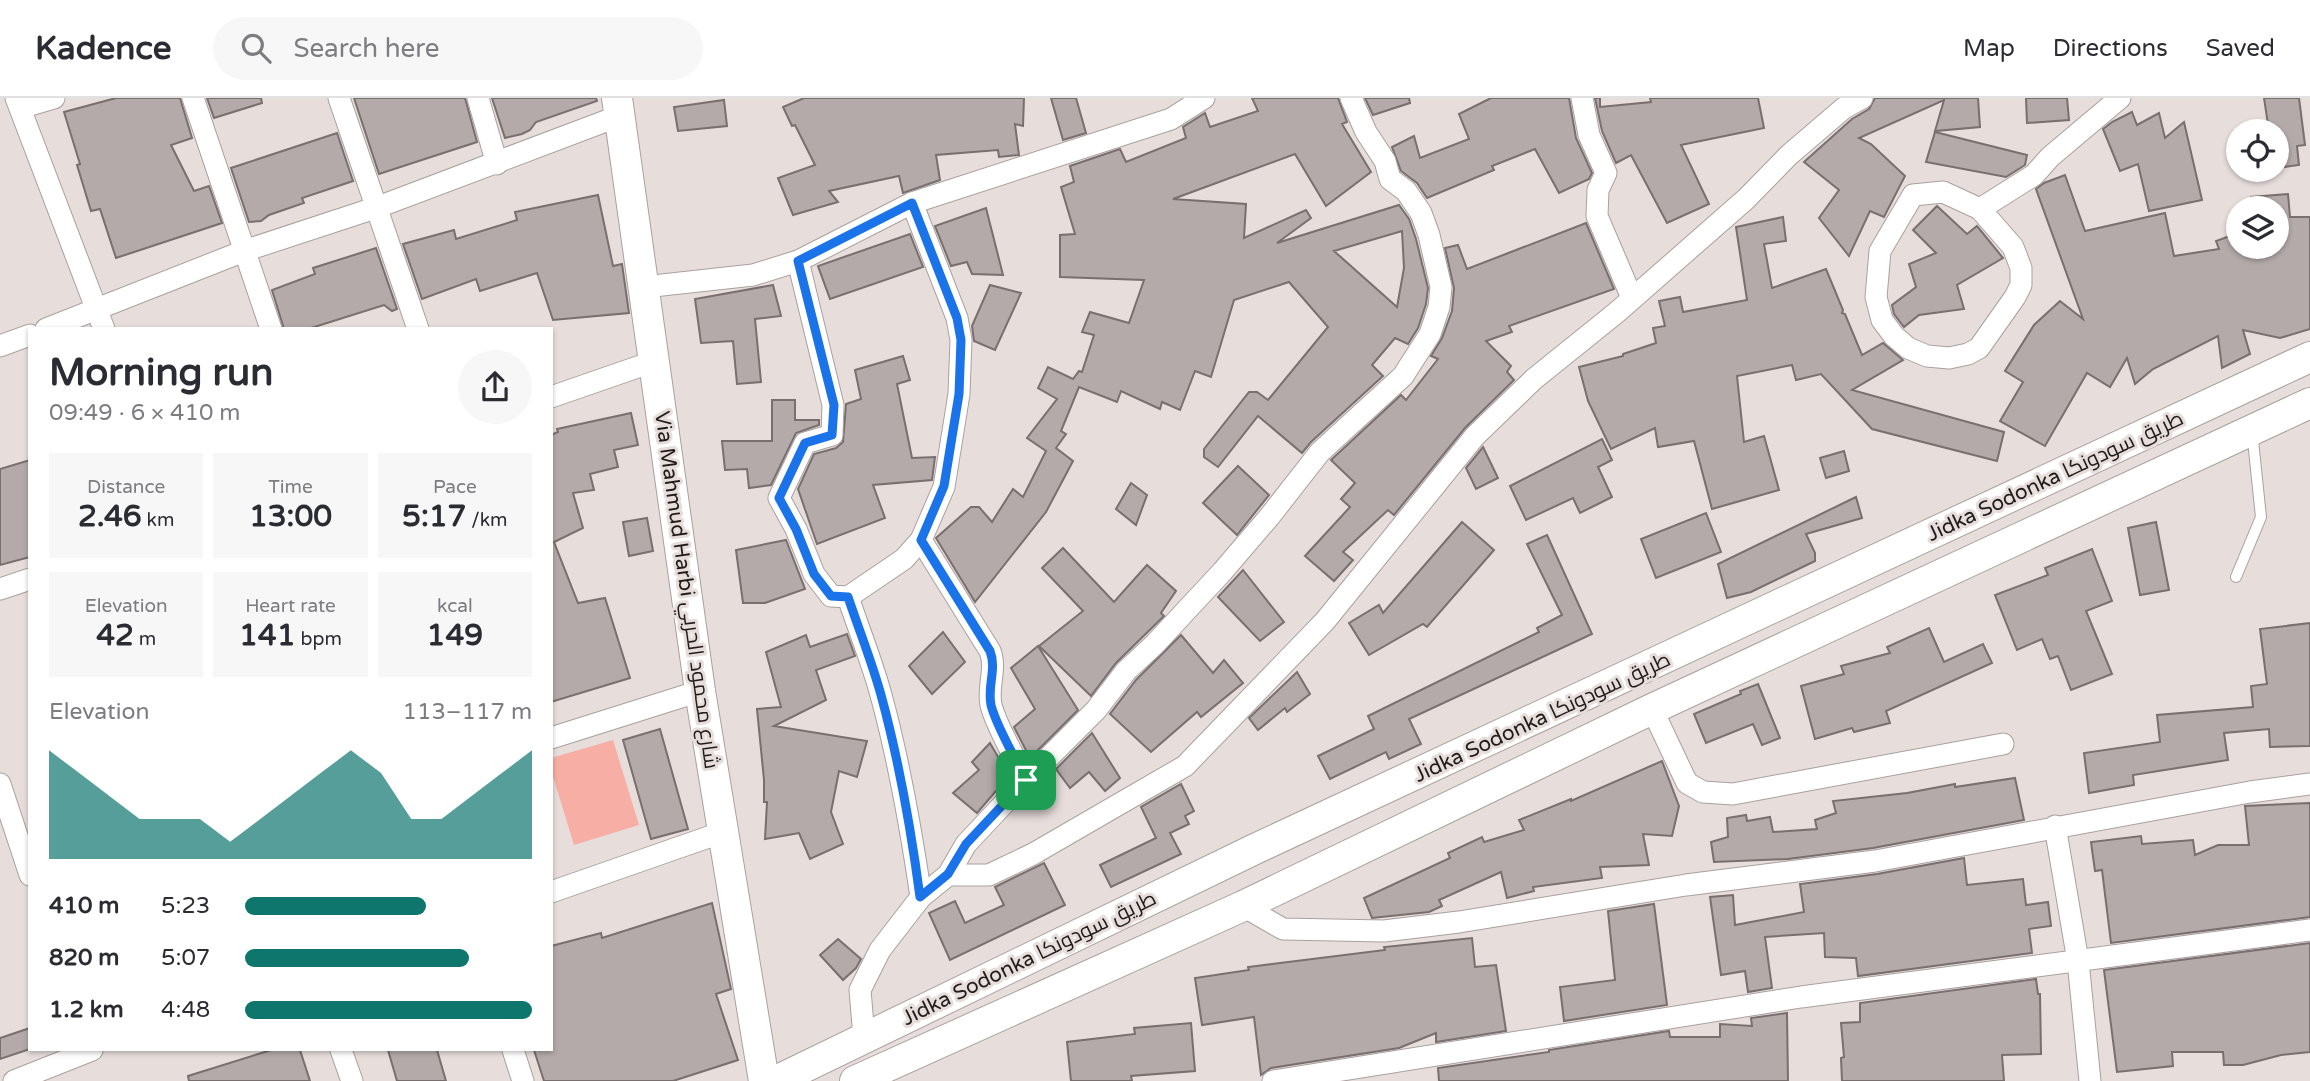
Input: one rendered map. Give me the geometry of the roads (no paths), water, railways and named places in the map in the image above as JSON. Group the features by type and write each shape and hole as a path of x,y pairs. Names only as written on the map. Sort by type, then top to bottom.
{"main road":[{"name":"Via Mahmud Harbi شارع محمود الحربي","path":"618,107 700,691 764,1081"},
{"name":"Jidka Sodonka طريق سودونكا","path":"776,1081 1255,849 2310,357"},
{"name":"Jidka Sodonka طريق سودونكا","path":"871,1078 1243,906 1652,709 2310,403"},
{"path":"1395,785 1414,822"}],"street":[{"path":"54,98 18,103 100,319"},
{"path":"193,98 270,327"},
{"path":"339,98 417,327"},
{"path":"478,98 497,163"},
{"path":"644,287 753,275 798,261 912,203 1171,118 1204,98"},
{"path":"863,1037 860,990 880,950 920,897 948,874 966,844 1096,710 1126,671 1222,572 1321,452 1403,376 1430,334 1441,286 1429,234 1421,213 1406,191 1390,179 1385,161 1366,132 1350,98"},
{"path":"1582,98 1589,135 1606,173 1598,190 1597,216 1632,298"},
{"path":"948,874 989,875 1033,854 1185,766 1325,621 1475,436 1534,379 1746,199 1789,155 1844,108 1863,98"},
{"path":"1980,209 2034,175 2120,98"},
{"path":"57,327 100,319 244,251 378,207 497,163 618,107"},
{"path":"1943,192 1980,209 2013,247 2021,268 2021,285 2015,297 1979,348 1968,355 1949,358 1927,356 1908,348 1882,320 1876,297 1880,251 1913,195 1943,192"},
{"path":"798,261 834,405 832,435 805,443 779,498 796,529 814,574 831,596 848,597 904,559 921,540 944,486 959,394 961,340 957,318 912,203"},
{"path":"0,346 28,336"},
{"path":"553,396 655,361"},
{"path":"921,540 990,651 994,665 989,682 992,706 1026,780"},
{"path":"0,589 28,580"},
{"path":"848,597 880,693 895,752 913,840 920,897"},
{"path":"553,737 700,691"},
{"path":"1652,709 1687,783 1703,792 1733,793 2003,744"},
{"path":"0,784 28,869"},
{"path":"1243,906 1283,929 1384,931 1459,922 1686,885 1875,861 2250,792 2310,785"},
{"path":"2055,827 2078,961 2090,1081"},
{"path":"553,891 723,832"},
{"path":"1273,1081 1801,998 2310,930"},
{"path":"14,1081 89,1051"},
{"path":"341,1051 352,1081"},
{"path":"513,1051 523,1081"}],"lane":[{"path":"2236,578 2260,517 2252,429"}]}
